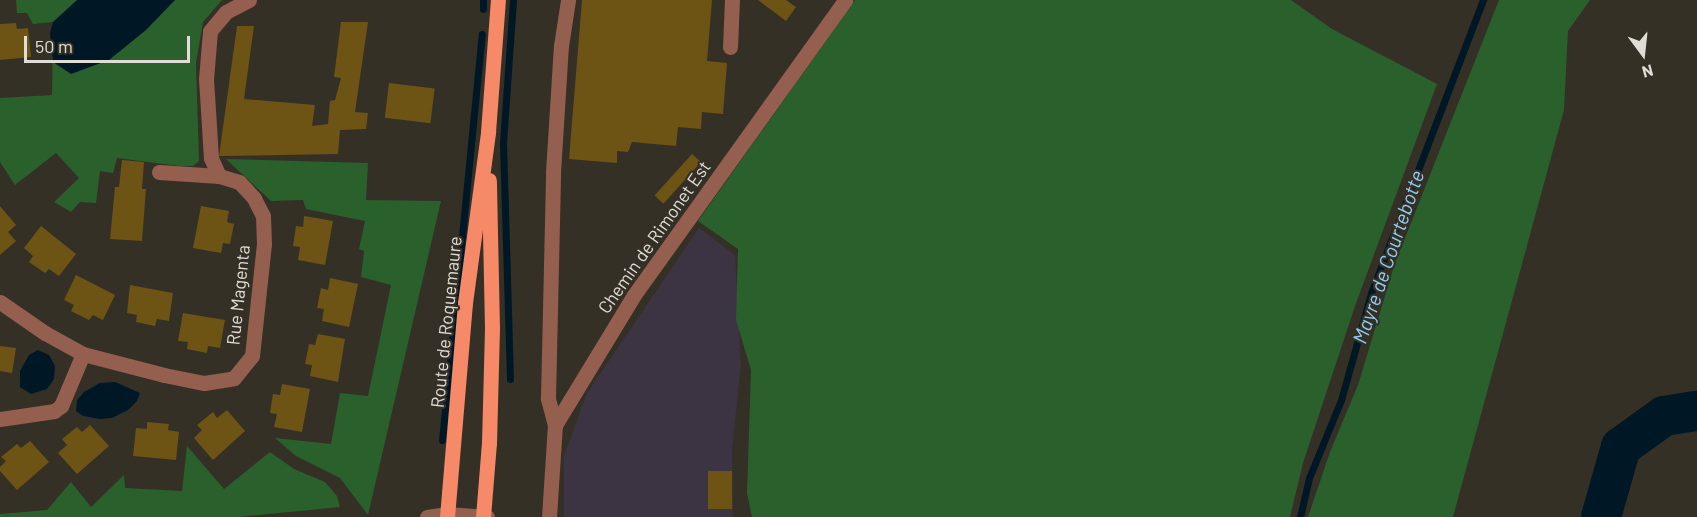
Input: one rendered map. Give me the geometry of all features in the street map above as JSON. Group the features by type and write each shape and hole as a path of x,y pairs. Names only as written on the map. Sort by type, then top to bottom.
{"main road":[{"name":"Route de Roquemaure","path":"447,515 465,303 488,132 498,0"},
{"name":"Route de Roquemaure","path":"484,517 489,443 492,328 488,132"}],"street":[{"path":"219,176 210,158 206,79 210,31 226,12 249,0"},
{"path":"555,425 548,398 553,172 561,46 568,0"},
{"path":"730,47 732,0"},
{"name":"Chemin de Rimonet Est","path":"549,517 555,425 634,295 845,0"},
{"path":"159,172 219,176"},
{"name":"Rue Magenta","path":"0,302 45,333 83,354 204,383 234,378 252,356 264,244 263,216 254,198 239,182 219,176"},
{"path":"0,419 54,411 61,406 83,354"},
{"path":"427,517 447,515 484,517"}],"shaded area":[{"path":"699,228 735,255 741,364 732,450 733,517 564,517 564,456 587,393"}],"green space":[{"path":"16,0 222,0 203,22 196,63 199,161 193,166 179,166 117,158 113,173 100,171 96,203 80,202 71,212 54,202 79,178 56,153 15,185 0,162 0,98 52,95 53,22 33,24 27,13 17,13"},
{"path":"855,0 1291,0 1332,29 1437,84 1355,306 1303,463 1290,517 752,517 747,493 751,370 736,320 738,249 698,221"},
{"path":"1499,0 1590,0 1568,31 1564,110 1453,517 1308,517 1330,452 1358,385 1394,266"},
{"path":"226,159 368,163 366,200 441,201 368,515 340,478 296,456 275,438 331,444 340,393 368,396 391,285 361,277 364,251 359,249 365,221 306,209 303,200 271,201"},
{"path":"187,446 224,489 270,452 294,469 325,482 337,496 340,507 239,517 0,517 0,514 47,510 71,482 91,507 124,475 125,488 182,491"}],"water":[{"path":"77,0 175,0 146,30 109,60 71,74 53,62 50,33 53,22"},
{"path":"38,350 49,355 55,366 54,379 47,389 31,394 20,387 20,371 29,355"},
{"path":"115,382 140,393 137,401 128,410 112,418 100,419 83,416 76,411 77,400 84,392 100,383"}],"building":[{"path":"582,0 712,0 707,61 727,63 723,114 702,112 701,129 678,127 676,146 632,142 628,152 617,151 617,163 569,159"},
{"path":"758,0 786,0 796,7 786,21"},
{"path":"341,22 368,22 355,112 368,113 366,129 340,130 338,154 219,156 237,26 254,26 244,99 315,105 312,126 328,124 330,101 335,100 341,78 334,77"},
{"path":"16,23 17,29 28,28 31,57 0,60 0,24"},
{"path":"389,83 435,89 430,123 385,118"},
{"path":"692,154 701,162 663,204 655,196"},
{"path":"122,160 144,162 142,189 146,189 142,241 110,239 115,187 119,187"},
{"path":"0,206 16,225 8,232 16,241 0,255"},
{"path":"201,206 229,211 227,222 234,224 230,244 223,243 221,253 193,248"},
{"path":"304,216 333,221 325,265 298,260 300,247 293,246 296,226 303,227"},
{"path":"41,226 76,254 59,276 49,269 45,273 29,262 33,256 24,248"},
{"path":"76,275 115,295 103,320 93,315 89,320 71,311 74,305 64,300"},
{"path":"330,278 358,284 349,327 322,321 324,309 317,308 321,288 328,290"},
{"path":"130,285 173,293 169,321 157,319 155,326 136,322 137,315 127,313"},
{"path":"183,313 225,320 220,348 208,346 207,353 187,349 188,342 178,341"},
{"path":"318,334 345,339 338,382 310,376 312,365 305,364 309,344 315,345"},
{"path":"0,346 16,348 12,373 0,371"},
{"path":"282,384 310,389 302,432 274,427 277,414 270,413 273,394 280,395"},
{"path":"227,410 245,431 213,460 194,438 202,430 197,425 213,412 217,418"},
{"path":"147,422 169,424 168,430 179,432 176,460 133,456 136,428 147,429"},
{"path":"90,425 109,446 77,474 58,453 67,445 62,439 77,427 82,432"},
{"path":"30,441 49,462 17,490 0,471 0,467 6,461 1,457 17,444 21,448"},
{"path":"708,471 732,471 732,509 708,509"}],"waterway":[{"path":"483,0 483,9"},
{"path":"510,379 503,143 513,0"},
{"name":"Mayre de Courtebotte","path":"1300,517 1309,478 1341,400 1371,293 1483,0"},
{"path":"442,440 482,34"},
{"path":"1601,517 1621,447 1664,416 1697,411"}]}
